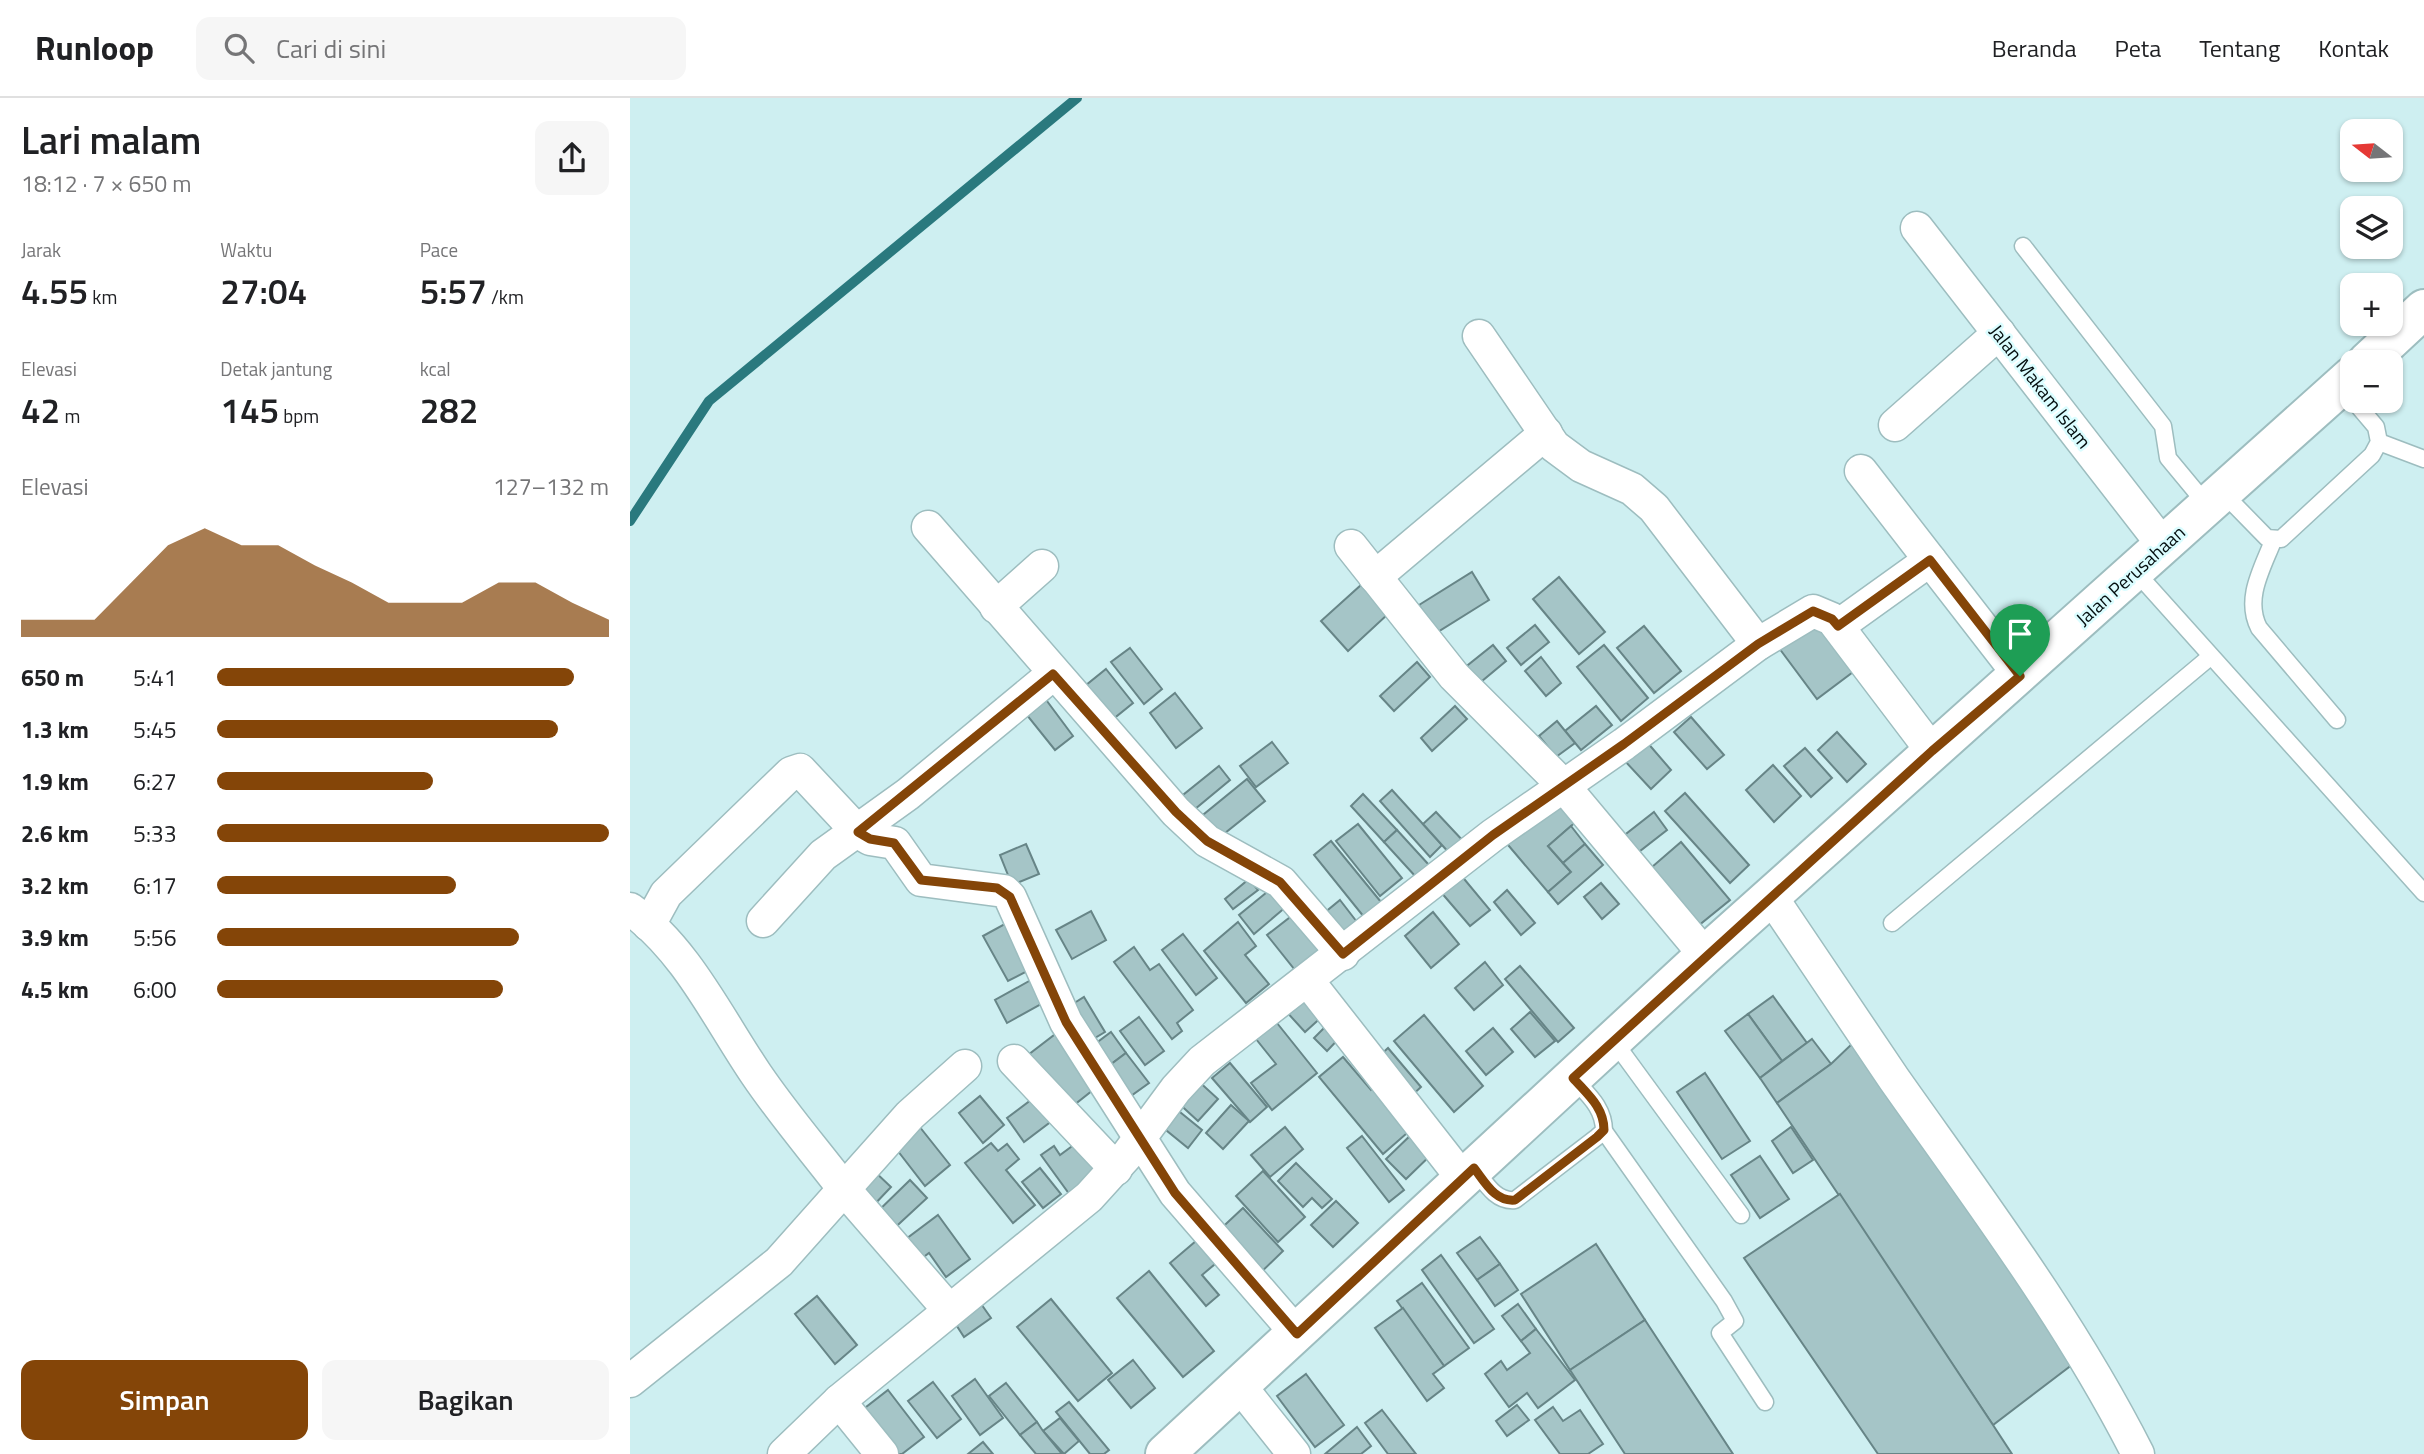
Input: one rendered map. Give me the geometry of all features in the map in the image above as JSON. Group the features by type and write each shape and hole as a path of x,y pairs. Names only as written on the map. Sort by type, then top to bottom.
{"main road":[{"name":"Jalan Perusahaan","path":"2385,350 2424,309"},
{"name":"Jalan Perusahaan","path":"1182,1448 1240,1386 1705,955 1772,898 1932,751 2020,676 2133,569 2340,395"}],"street":[{"name":"Jalan Makam Islam","path":"1917,228 2163,545"},
{"path":"1895,425 1999,333"},
{"path":"1479,336 1554,446 1581,466 1632,489 1654,508 1758,644"},
{"path":"1375,577 1546,433"},
{"path":"1861,471 2020,676"},
{"path":"928,527 1053,674 1176,812 1207,841 1280,882 1343,954"},
{"path":"1351,546 1454,676 1562,785 1705,955"},
{"path":"1838,626 1930,560"},
{"path":"996,607 1042,566"},
{"path":"784,1454 839,1401 1064,1220 1116,1169 1202,1061 1493,835 1624,744 1758,644 1813,611 1832,619 1932,751"},
{"path":"763,921 823,855 858,832 1053,674"},
{"path":"949,1310 844,1189 756,1074 711,1002 640,917 791,773 800,770 858,832 870,839 894,843 921,880 997,888 1010,897 1066,1022 1142,1136 1175,1193 1297,1334"},
{"path":"1772,898 1988,1209 2102,1384 2137,1454"},
{"path":"1308,981 1469,1174"},
{"path":"1014,1061 1116,1169"},
{"path":"630,1381 779,1262 910,1115 965,1066"},
{"path":"1240,1386 1294,1454"},
{"path":"839,1401 882,1454"}],"lane":[{"path":"2023,246 2164,426 2168,458 2215,499 2273,541 2281,539 2372,455 2379,442 2376,427 2369,413"},
{"path":"2379,442 2424,459"},
{"path":"2273,541 2256,583 2252,605 2253,618 2337,720"},
{"path":"2133,569 2424,893"},
{"path":"1892,923 2210,657"},
{"path":"1613,1040 1741,1215"},
{"path":"1573,1078 1596,1103 1604,1118 1604,1130 1724,1301 1735,1321 1720,1333 1765,1402"},
{"path":"1469,1174 1496,1196 1507,1201 1515,1200 1604,1130"}],"building":[{"path":"1472,572 1489,600 1436,633 1419,605"},
{"path":"1559,577 1605,632 1579,654 1533,599"},
{"path":"1361,585 1388,614 1348,651 1321,621"},
{"path":"1816,621 1853,672 1817,699 1779,648"},
{"path":"1535,625 1549,642 1521,665 1507,648"},
{"path":"1644,626 1681,671 1654,693 1617,648"},
{"path":"1493,645 1506,661 1476,686 1463,669"},
{"path":"1604,645 1648,698 1621,721 1577,667"},
{"path":"1130,648 1162,689 1144,704 1111,662"},
{"path":"1541,657 1561,683 1546,696 1525,671"},
{"path":"1417,662 1430,677 1394,711 1380,696"},
{"path":"1106,669 1133,703 1107,724 1080,690"},
{"path":"1041,693 1073,736 1055,750 1022,709"},
{"path":"1175,693 1202,728 1176,748 1150,713"},
{"path":"1455,706 1467,719 1432,751 1421,738"},
{"path":"1596,706 1612,725 1581,750 1565,731"},
{"path":"1691,717 1724,755 1707,769 1674,732"},
{"path":"1557,721 1575,743 1556,757 1539,736"},
{"path":"1837,732 1866,764 1847,782 1818,750"},
{"path":"1646,741 1671,770 1651,789 1624,760"},
{"path":"1272,742 1288,763 1256,787 1240,766"},
{"path":"1805,748 1832,778 1811,797 1784,766"},
{"path":"1773,765 1801,796 1774,822 1746,790"},
{"path":"1219,766 1230,780 1189,814 1178,799"},
{"path":"1247,779 1265,801 1215,841 1198,819"},
{"path":"1392,790 1442,845 1430,857 1380,801"},
{"path":"1685,793 1749,865 1730,883 1665,811"},
{"path":"1363,794 1397,830 1384,842 1351,806"},
{"path":"1556,794 1578,820 1548,846 1571,872 1548,892 1503,839"},
{"path":"1436,812 1465,843 1451,855 1423,824"},
{"path":"1654,812 1667,830 1631,858 1617,841"},
{"path":"1358,824 1402,878 1380,896 1336,841"},
{"path":"1571,826 1585,844 1563,863 1548,846"},
{"path":"1397,830 1429,865 1416,877 1384,842"},
{"path":"1331,841 1381,902 1364,917 1314,855"},
{"path":"1681,842 1730,900 1693,930 1645,873"},
{"path":"1026,844 1039,874 1012,885 1000,855"},
{"path":"1585,844 1603,865 1558,904 1548,892 1571,872 1563,863"},
{"path":"1460,874 1490,910 1470,926 1440,891"},
{"path":"1249,879 1258,890 1233,909 1225,899"},
{"path":"1601,883 1619,904 1602,919 1584,897"},
{"path":"1272,888 1287,906 1254,934 1239,915"},
{"path":"1507,890 1535,923 1521,935 1494,902"},
{"path":"1340,900 1357,922 1341,936 1323,914"},
{"path":"1091,911 1106,940 1072,959 1056,930"},
{"path":"1298,911 1330,950 1299,975 1267,935"},
{"path":"1433,912 1459,944 1431,968 1405,936"},
{"path":"1012,920 1037,966 1008,981 983,936"},
{"path":"1238,922 1256,946 1245,955 1269,984 1246,1003 1204,951"},
{"path":"1183,934 1217,978 1196,995 1162,950"},
{"path":"1134,947 1150,970 1159,964 1193,1010 1177,1023 1182,1031 1172,1039 1114,962"},
{"path":"1485,962 1503,985 1474,1010 1455,988"},
{"path":"1520,966 1574,1028 1558,1042 1505,979"},
{"path":"1038,976 1050,999 1007,1023 995,1000"},
{"path":"1304,990 1326,1013 1305,1032 1284,1009"},
{"path":"1773,996 1807,1043 1782,1061 1748,1014"},
{"path":"1084,997 1105,1032 1088,1042 1068,1007"},
{"path":"1530,1012 1555,1041 1535,1057 1511,1029"},
{"path":"1748,1014 1782,1061 1760,1078 1725,1031"},
{"path":"1424,1015 1483,1086 1454,1112 1394,1041"},
{"path":"1139,1017 1164,1051 1145,1065 1120,1031"},
{"path":"1273,1018 1317,1073 1272,1110 1251,1083 1276,1064 1252,1034"},
{"path":"1334,1018 1346,1031 1327,1051 1314,1038"},
{"path":"1493,1028 1513,1052 1486,1075 1466,1051"},
{"path":"1058,1032 1098,1086 1069,1109 1028,1055"},
{"path":"1111,1032 1126,1053 1106,1068 1091,1047"},
{"path":"1812,1039 1831,1064 1777,1103 1760,1078"},
{"path":"1855,1041 2077,1361 1993,1425 1777,1103 1831,1064"},
{"path":"1388,1048 1421,1087 1409,1098 1376,1059"},
{"path":"1126,1053 1149,1083 1128,1098 1106,1068"},
{"path":"1343,1057 1371,1090 1379,1084 1414,1127 1383,1154 1319,1077"},
{"path":"1230,1063 1267,1107 1250,1122 1212,1078"},
{"path":"1705,1073 1750,1141 1722,1159 1677,1092"},
{"path":"1195,1078 1218,1099 1198,1121 1175,1100"},
{"path":"1039,1094 1057,1117 1024,1142 1007,1118"},
{"path":"980,1096 1004,1125 983,1143 959,1113"},
{"path":"1231,1105 1249,1121 1223,1149 1206,1133"},
{"path":"1175,1108 1202,1130 1188,1148 1161,1126"},
{"path":"919,1126 950,1165 925,1186 894,1146"},
{"path":"1285,1127 1303,1149 1270,1177 1251,1155"},
{"path":"1791,1127 1813,1160 1793,1173 1772,1141"},
{"path":"1416,1130 1436,1150 1406,1179 1386,1159"},
{"path":"1362,1136 1404,1190 1389,1202 1347,1148"},
{"path":"991,1143 998,1151 1007,1144 1019,1159 1006,1170 1035,1205 1013,1223 965,1163"},
{"path":"1075,1144 1102,1170 1070,1195 1041,1155 1054,1146 1060,1155"},
{"path":"1760,1156 1789,1199 1760,1218 1731,1175"},
{"path":"1296,1163 1332,1199 1322,1208 1312,1198 1303,1207 1278,1181"},
{"path":"1040,1168 1061,1194 1043,1208 1022,1182"},
{"path":"873,1170 891,1187 871,1208 853,1191"},
{"path":"1263,1171 1305,1217 1278,1242 1236,1196"},
{"path":"910,1180 927,1198 888,1234 872,1217"},
{"path":"1840,1194 2012,1454 1878,1454 1744,1258"},
{"path":"1336,1201 1358,1223 1333,1247 1311,1225"},
{"path":"1243,1208 1283,1251 1253,1280 1213,1236"},
{"path":"938,1215 970,1259 946,1277 929,1253 917,1262 902,1242"},
{"path":"1480,1237 1500,1264 1477,1280 1457,1253"},
{"path":"1196,1241 1215,1264 1202,1275 1219,1295 1206,1306 1170,1263"},
{"path":"1596,1244 1645,1320 1570,1370 1521,1294"},
{"path":"1441,1255 1494,1329 1474,1343 1422,1270"},
{"path":"1500,1264 1518,1290 1495,1306 1477,1280"},
{"path":"1149,1271 1214,1351 1183,1377 1117,1298"},
{"path":"1422,1283 1469,1348 1444,1366 1397,1301"},
{"path":"817,1296 857,1345 835,1364 795,1314"},
{"path":"1051,1299 1112,1373 1078,1401 1017,1327"},
{"path":"979,1301 991,1318 964,1337 953,1320"},
{"path":"1518,1304 1536,1329 1521,1341 1502,1316"},
{"path":"1403,1308 1444,1366 1433,1374 1444,1388 1427,1401 1375,1328"},
{"path":"1645,1320 1733,1454 1625,1454 1570,1370"},
{"path":"1536,1329 1575,1380 1538,1408 1527,1393 1509,1407 1485,1374 1501,1361 1507,1370 1530,1353 1521,1341"},
{"path":"1133,1360 1155,1388 1131,1408 1108,1380"},
{"path":"1306,1374 1344,1425 1315,1447 1277,1396"},
{"path":"975,1379 1003,1418 980,1435 952,1396"},
{"path":"933,1382 961,1419 937,1438 908,1401"},
{"path":"1006,1383 1037,1422 1020,1435 989,1396"},
{"path":"888,1390 924,1437 902,1454 893,1454 861,1411"},
{"path":"1069,1402 1109,1450 1104,1454 1090,1454 1056,1412"},
{"path":"1517,1405 1529,1420 1507,1436 1496,1421"},
{"path":"1553,1407 1563,1421 1580,1410 1603,1444 1588,1454 1560,1454 1535,1420"},
{"path":"1382,1410 1416,1454 1388,1454 1365,1423"},
{"path":"1060,1418 1079,1441 1064,1454 1043,1431"},
{"path":"1037,1422 1062,1454 1036,1454 1020,1435"},
{"path":"1357,1427 1371,1446 1361,1454 1325,1454"},
{"path":"983,1442 993,1454 968,1454"}],"waterway":[{"path":"630,521 709,401 1077,98"}],"route":[{"path":"1930,560 2020,676 1932,751 1772,898 1705,955 1573,1078 1596,1103 1604,1118 1604,1130 1597,1137 1515,1200 1507,1201 1496,1196 1474,1168 1297,1334 1175,1193 1142,1136 1066,1022 1010,897 997,888 921,880 894,843 884,839 870,839 858,832 1053,674 1176,812 1207,841 1280,882 1307,909 1343,954 1493,835 1624,744 1758,644 1813,611 1832,619 1838,626 1930,560"}]}
